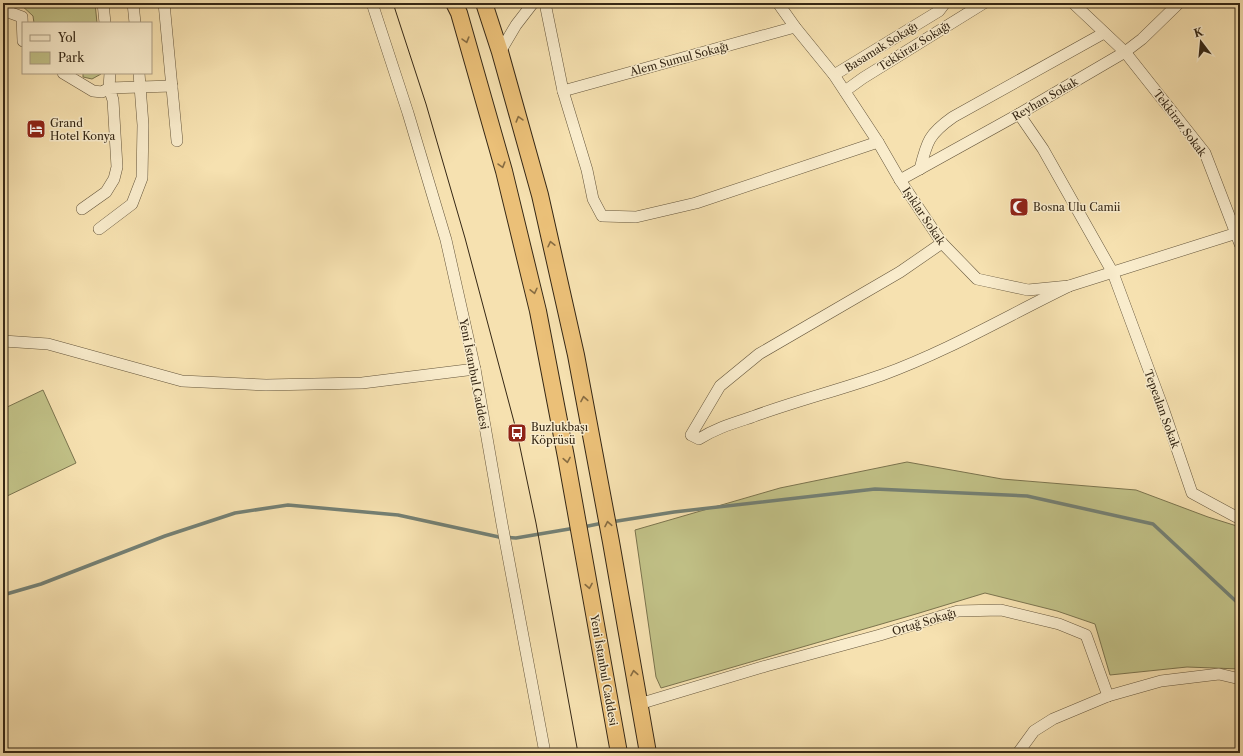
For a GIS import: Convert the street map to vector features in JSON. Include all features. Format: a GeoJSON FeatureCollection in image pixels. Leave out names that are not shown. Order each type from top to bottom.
{"type":"FeatureCollection","features":[{"type":"Feature","properties":{"kind":"highway","name":"Yeni İstanbul Caddesi"},"geometry":{"type":"LineString","coordinates":[[454,3],[459,13],[470,50],[517,219],[548,359],[619,753]]}},
{"type":"Feature","properties":{"kind":"highway"},"geometry":{"type":"LineString","coordinates":[[484,3],[500,52],[540,195],[576,355],[648,753]]}},
{"type":"Feature","properties":{"kind":"street"},"geometry":{"type":"LineString","coordinates":[[103,3],[105,22]]}},
{"type":"Feature","properties":{"kind":"street"},"geometry":{"type":"LineString","coordinates":[[133,3],[135,22]]}},
{"type":"Feature","properties":{"kind":"street"},"geometry":{"type":"LineString","coordinates":[[164,3],[177,141]]}},
{"type":"Feature","properties":{"kind":"street","name":"Yeni İstanbul Caddesi"},"geometry":{"type":"LineString","coordinates":[[372,3],[408,113],[446,240],[475,369],[505,545],[545,753]]}},
{"type":"Feature","properties":{"kind":"street"},"geometry":{"type":"LineString","coordinates":[[500,52],[516,25],[533,3]]}},
{"type":"Feature","properties":{"kind":"street"},"geometry":{"type":"LineString","coordinates":[[545,3],[563,91],[587,170],[593,200],[602,216],[636,217],[696,203],[878,142]]}},
{"type":"Feature","properties":{"kind":"street","name":"Işıklar Sokak"},"geometry":{"type":"LineString","coordinates":[[778,3],[845,91],[878,142],[900,180],[942,243],[976,279],[1028,290],[1069,286],[1239,237]]}},
{"type":"Feature","properties":{"kind":"street","name":"Basamak Sokağı"},"geometry":{"type":"LineString","coordinates":[[834,75],[939,11],[945,3]]}},
{"type":"Feature","properties":{"kind":"street","name":"Tekkiraz Sokağı"},"geometry":{"type":"LineString","coordinates":[[845,91],[863,78],[984,3]]}},
{"type":"Feature","properties":{"kind":"street"},"geometry":{"type":"LineString","coordinates":[[1073,3],[1125,52]]}},
{"type":"Feature","properties":{"kind":"street","name":"Reyhan Sokak"},"geometry":{"type":"LineString","coordinates":[[900,180],[1019,114],[1125,52],[1142,39],[1179,3]]}},
{"type":"Feature","properties":{"kind":"street"},"geometry":{"type":"LineString","coordinates":[[3,4],[11,13],[22,17],[22,22]]}},
{"type":"Feature","properties":{"kind":"street","name":"Alem Sumul Sokağı"},"geometry":{"type":"LineString","coordinates":[[563,91],[795,27]]}},
{"type":"Feature","properties":{"kind":"street"},"geometry":{"type":"LineString","coordinates":[[920,169],[926,145],[938,128],[953,118],[1104,33]]}},
{"type":"Feature","properties":{"kind":"street","name":"Tekkiraz Sokak"},"geometry":{"type":"LineString","coordinates":[[1125,52],[1205,153],[1239,237]]}},
{"type":"Feature","properties":{"kind":"street"},"geometry":{"type":"LineString","coordinates":[[65,74],[93,91],[102,92],[109,88],[172,86]]}},
{"type":"Feature","properties":{"kind":"street"},"geometry":{"type":"LineString","coordinates":[[82,209],[106,192],[114,179],[117,167],[113,100],[109,88],[110,74]]}},
{"type":"Feature","properties":{"kind":"street"},"geometry":{"type":"LineString","coordinates":[[98,229],[132,204],[142,178],[143,125],[139,74]]}},
{"type":"Feature","properties":{"kind":"street","name":"Tepealan Sokak"},"geometry":{"type":"LineString","coordinates":[[1019,114],[1043,149],[1113,273],[1163,408],[1192,493],[1240,519]]}},
{"type":"Feature","properties":{"kind":"street"},"geometry":{"type":"LineString","coordinates":[[942,243],[900,272],[759,354],[720,386],[691,435],[699,439],[711,432],[758,415],[908,365],[975,334],[1069,286]]}},
{"type":"Feature","properties":{"kind":"street"},"geometry":{"type":"LineString","coordinates":[[3,341],[48,344],[182,381],[266,386],[362,383],[475,369]]}},
{"type":"Feature","properties":{"kind":"street","name":"Ortağ Sokağı"},"geometry":{"type":"LineString","coordinates":[[639,704],[766,666],[880,635],[958,611],[994,610],[1001,610],[1059,624],[1086,635],[1108,696]]}},
{"type":"Feature","properties":{"kind":"street"},"geometry":{"type":"LineString","coordinates":[[1018,753],[1034,731],[1053,719],[1108,696],[1161,681],[1219,674],[1240,679]]}},
{"type":"Feature","properties":{"kind":"green space"},"geometry":{"type":"Polygon","coordinates":[[[19,3],[95,3],[97,22],[34,22],[33,16],[19,3]]]}},
{"type":"Feature","properties":{"kind":"green space"},"geometry":{"type":"Polygon","coordinates":[[[83,74],[101,74],[92,79],[83,77],[83,74]]]}},
{"type":"Feature","properties":{"kind":"green space"},"geometry":{"type":"Polygon","coordinates":[[[43,390],[76,463],[3,498],[3,409],[43,390]]]}},
{"type":"Feature","properties":{"kind":"green space"},"geometry":{"type":"Polygon","coordinates":[[[907,462],[1002,479],[1136,490],[1208,517],[1240,527],[1240,669],[1187,667],[1110,675],[1095,624],[1057,611],[985,593],[661,688],[656,677],[635,530],[780,488],[907,462]]]}},
{"type":"Feature","properties":{"kind":"waterway"},"geometry":{"type":"LineString","coordinates":[[611,522],[674,512],[875,489],[1027,496],[1153,524],[1240,605]]}},
{"type":"Feature","properties":{"kind":"waterway"},"geometry":{"type":"LineString","coordinates":[[3,595],[41,584],[165,536],[235,513],[288,505],[398,515],[499,537],[516,538],[575,528]]}},
{"type":"Feature","properties":{"kind":"waterway"},"geometry":{"type":"LineString","coordinates":[[583,527],[603,523]]}},
{"type":"Feature","properties":{"kind":"tram line"},"geometry":{"type":"LineString","coordinates":[[393,3],[426,104],[465,238],[517,433],[536,523],[578,753]]}},
{"type":"Feature","properties":{"kind":"place","name":"Grand Hotel Konya"},"geometry":{"type":"Point","coordinates":[36,129]}},
{"type":"Feature","properties":{"kind":"place","name":"Bosna Ulu Camii"},"geometry":{"type":"Point","coordinates":[1019,207]}},
{"type":"Feature","properties":{"kind":"place","name":"Buzlukbaşı Köprüsü"},"geometry":{"type":"Point","coordinates":[517,433]}}]}
